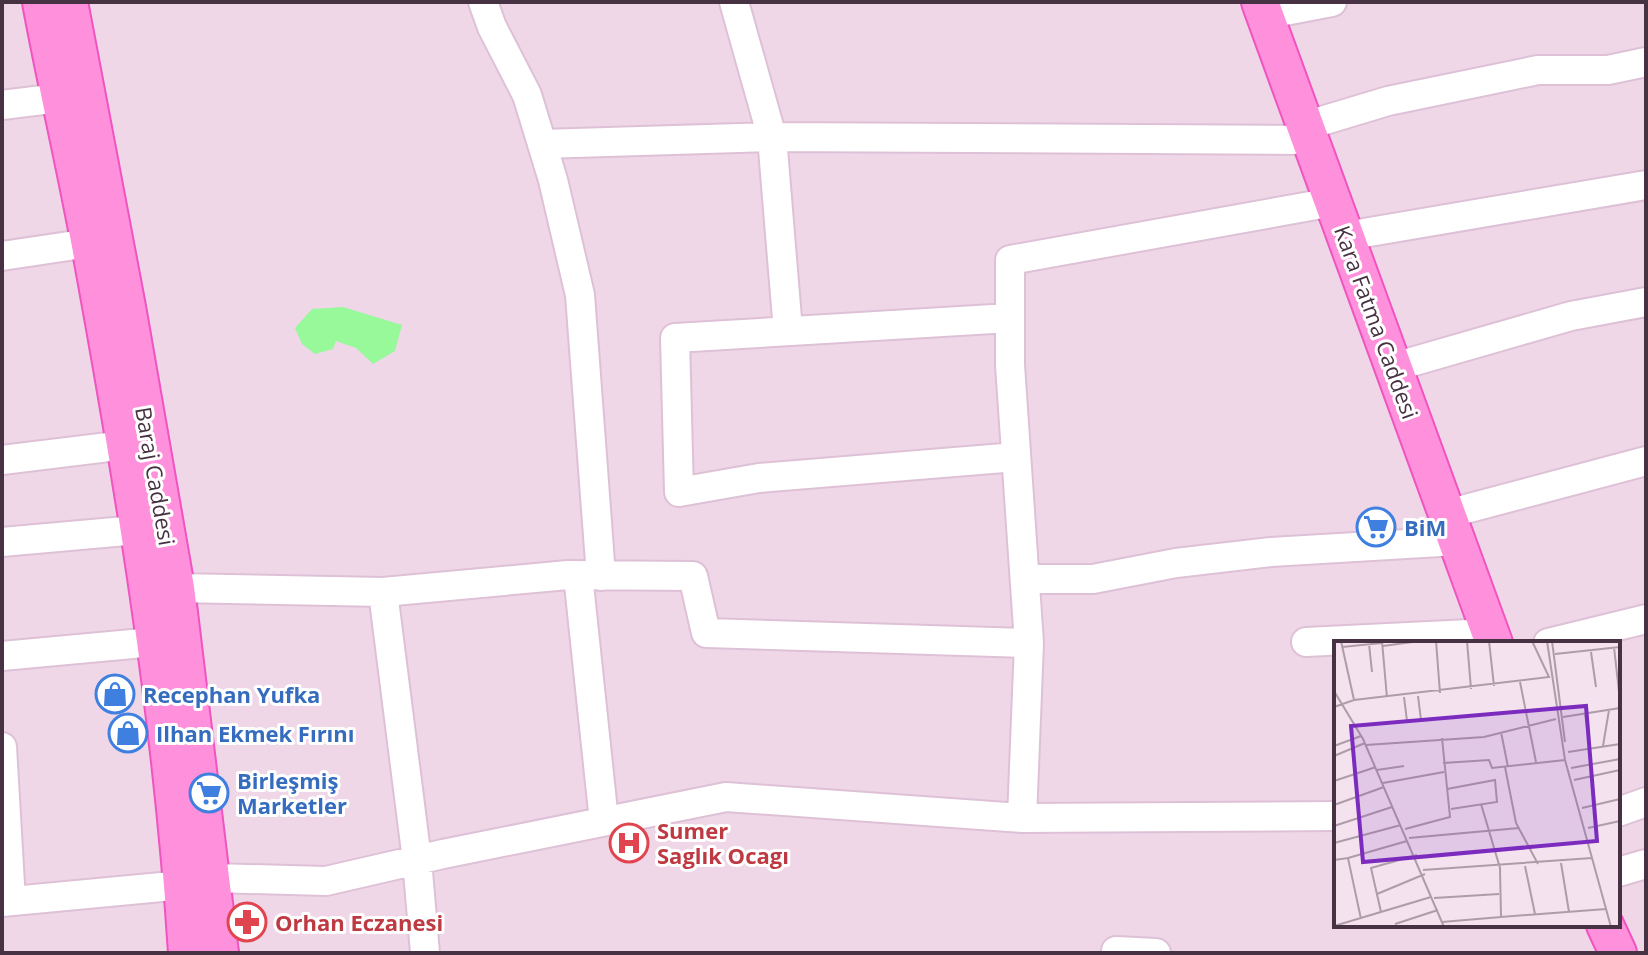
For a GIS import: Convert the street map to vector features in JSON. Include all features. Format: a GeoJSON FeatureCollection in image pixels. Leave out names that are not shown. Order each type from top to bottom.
{"type":"FeatureCollection","features":[{"type":"Feature","properties":{"kind":"main road","name":"Baraj Caddesi"},"geometry":{"type":"LineString","coordinates":[[41,2],[89,243],[125,445],[154,642],[198,882],[220,953]]}},
{"type":"Feature","properties":{"kind":"main road","name":"Baraj Caddesi"},"geometry":{"type":"LineString","coordinates":[[69,2],[176,588],[198,882],[187,953]]}},
{"type":"Feature","properties":{"kind":"main road","name":"Kara Fatma Caddesi"},"geometry":{"type":"LineString","coordinates":[[1262,8],[1492,638]]}},
{"type":"Feature","properties":{"kind":"main road"},"geometry":{"type":"LineString","coordinates":[[1606,927],[1618,953]]}},
{"type":"Feature","properties":{"kind":"street"},"geometry":{"type":"LineString","coordinates":[[483,2],[492,27],[527,95],[553,180],[580,295],[589,576],[604,821]]}},
{"type":"Feature","properties":{"kind":"street"},"geometry":{"type":"LineString","coordinates":[[734,2],[772,137],[788,331]]}},
{"type":"Feature","properties":{"kind":"street"},"geometry":{"type":"LineString","coordinates":[[1262,8],[1332,2]]}},
{"type":"Feature","properties":{"kind":"street"},"geometry":{"type":"LineString","coordinates":[[542,144],[772,137],[1308,133],[1388,101],[1538,70],[1608,70],[1646,62]]}},
{"type":"Feature","properties":{"kind":"street"},"geometry":{"type":"LineString","coordinates":[[2,105],[59,98]]}},
{"type":"Feature","properties":{"kind":"street"},"geometry":{"type":"LineString","coordinates":[[1346,236],[1646,185]]}},
{"type":"Feature","properties":{"kind":"street"},"geometry":{"type":"LineString","coordinates":[[1022,818],[1029,643],[1010,365],[1010,260],[1333,202]]}},
{"type":"Feature","properties":{"kind":"street"},"geometry":{"type":"LineString","coordinates":[[2,256],[89,243]]}},
{"type":"Feature","properties":{"kind":"street"},"geometry":{"type":"LineString","coordinates":[[1394,367],[1571,316],[1646,302]]}},
{"type":"Feature","properties":{"kind":"street"},"geometry":{"type":"LineString","coordinates":[[1010,318],[675,338],[679,492],[759,478],[1016,457]]}},
{"type":"Feature","properties":{"kind":"street"},"geometry":{"type":"LineString","coordinates":[[2,460],[125,445]]}},
{"type":"Feature","properties":{"kind":"street"},"geometry":{"type":"LineString","coordinates":[[1025,579],[1093,579],[1176,563],[1452,527],[1646,461]]}},
{"type":"Feature","properties":{"kind":"street"},"geometry":{"type":"LineString","coordinates":[[2,542],[137,530]]}},
{"type":"Feature","properties":{"kind":"street"},"geometry":{"type":"LineString","coordinates":[[176,588],[383,592],[589,576],[693,576],[706,633],[1029,643]]}},
{"type":"Feature","properties":{"kind":"street"},"geometry":{"type":"LineString","coordinates":[[383,592],[417,860],[425,953]]}},
{"type":"Feature","properties":{"kind":"street"},"geometry":{"type":"LineString","coordinates":[[1556,641],[1646,619]]}},
{"type":"Feature","properties":{"kind":"street"},"geometry":{"type":"LineString","coordinates":[[1352,641],[1492,638]]}},
{"type":"Feature","properties":{"kind":"street"},"geometry":{"type":"LineString","coordinates":[[1306,642],[1334,641]]}},
{"type":"Feature","properties":{"kind":"street"},"geometry":{"type":"LineString","coordinates":[[2,656],[154,642]]}},
{"type":"Feature","properties":{"kind":"street"},"geometry":{"type":"LineString","coordinates":[[2,747],[7,901],[198,882],[326,881],[726,797],[1022,818],[1334,816]]}},
{"type":"Feature","properties":{"kind":"street"},"geometry":{"type":"LineString","coordinates":[[1620,811],[1646,802]]}},
{"type":"Feature","properties":{"kind":"street"},"geometry":{"type":"LineString","coordinates":[[1620,871],[1646,864]]}},
{"type":"Feature","properties":{"kind":"street"},"geometry":{"type":"LineString","coordinates":[[1116,951],[1156,953]]}},
{"type":"Feature","properties":{"kind":"shaded area"},"geometry":{"type":"Polygon","coordinates":[[[2,2],[1646,2],[1646,953],[2,953],[2,2]]]}},
{"type":"Feature","properties":{"kind":"shaded area"},"geometry":{"type":"Polygon","coordinates":[[[343,307],[402,325],[395,351],[373,364],[356,348],[336,341],[333,349],[315,354],[302,344],[295,328],[312,309],[343,307]]]}},
{"type":"Feature","properties":{"kind":"place","name":"BiM"},"geometry":{"type":"Point","coordinates":[1376,527]}},
{"type":"Feature","properties":{"kind":"place","name":"Recephan Yufka"},"geometry":{"type":"Point","coordinates":[115,694]}},
{"type":"Feature","properties":{"kind":"place","name":"Ilhan Ekmek Fırını"},"geometry":{"type":"Point","coordinates":[128,733]}},
{"type":"Feature","properties":{"kind":"place","name":"Birleşmiş Marketler"},"geometry":{"type":"Point","coordinates":[209,793]}},
{"type":"Feature","properties":{"kind":"place","name":"Sumer Saglık Ocagı"},"geometry":{"type":"Point","coordinates":[629,843]}},
{"type":"Feature","properties":{"kind":"place","name":"Orhan Eczanesi"},"geometry":{"type":"Point","coordinates":[247,922]}}]}
